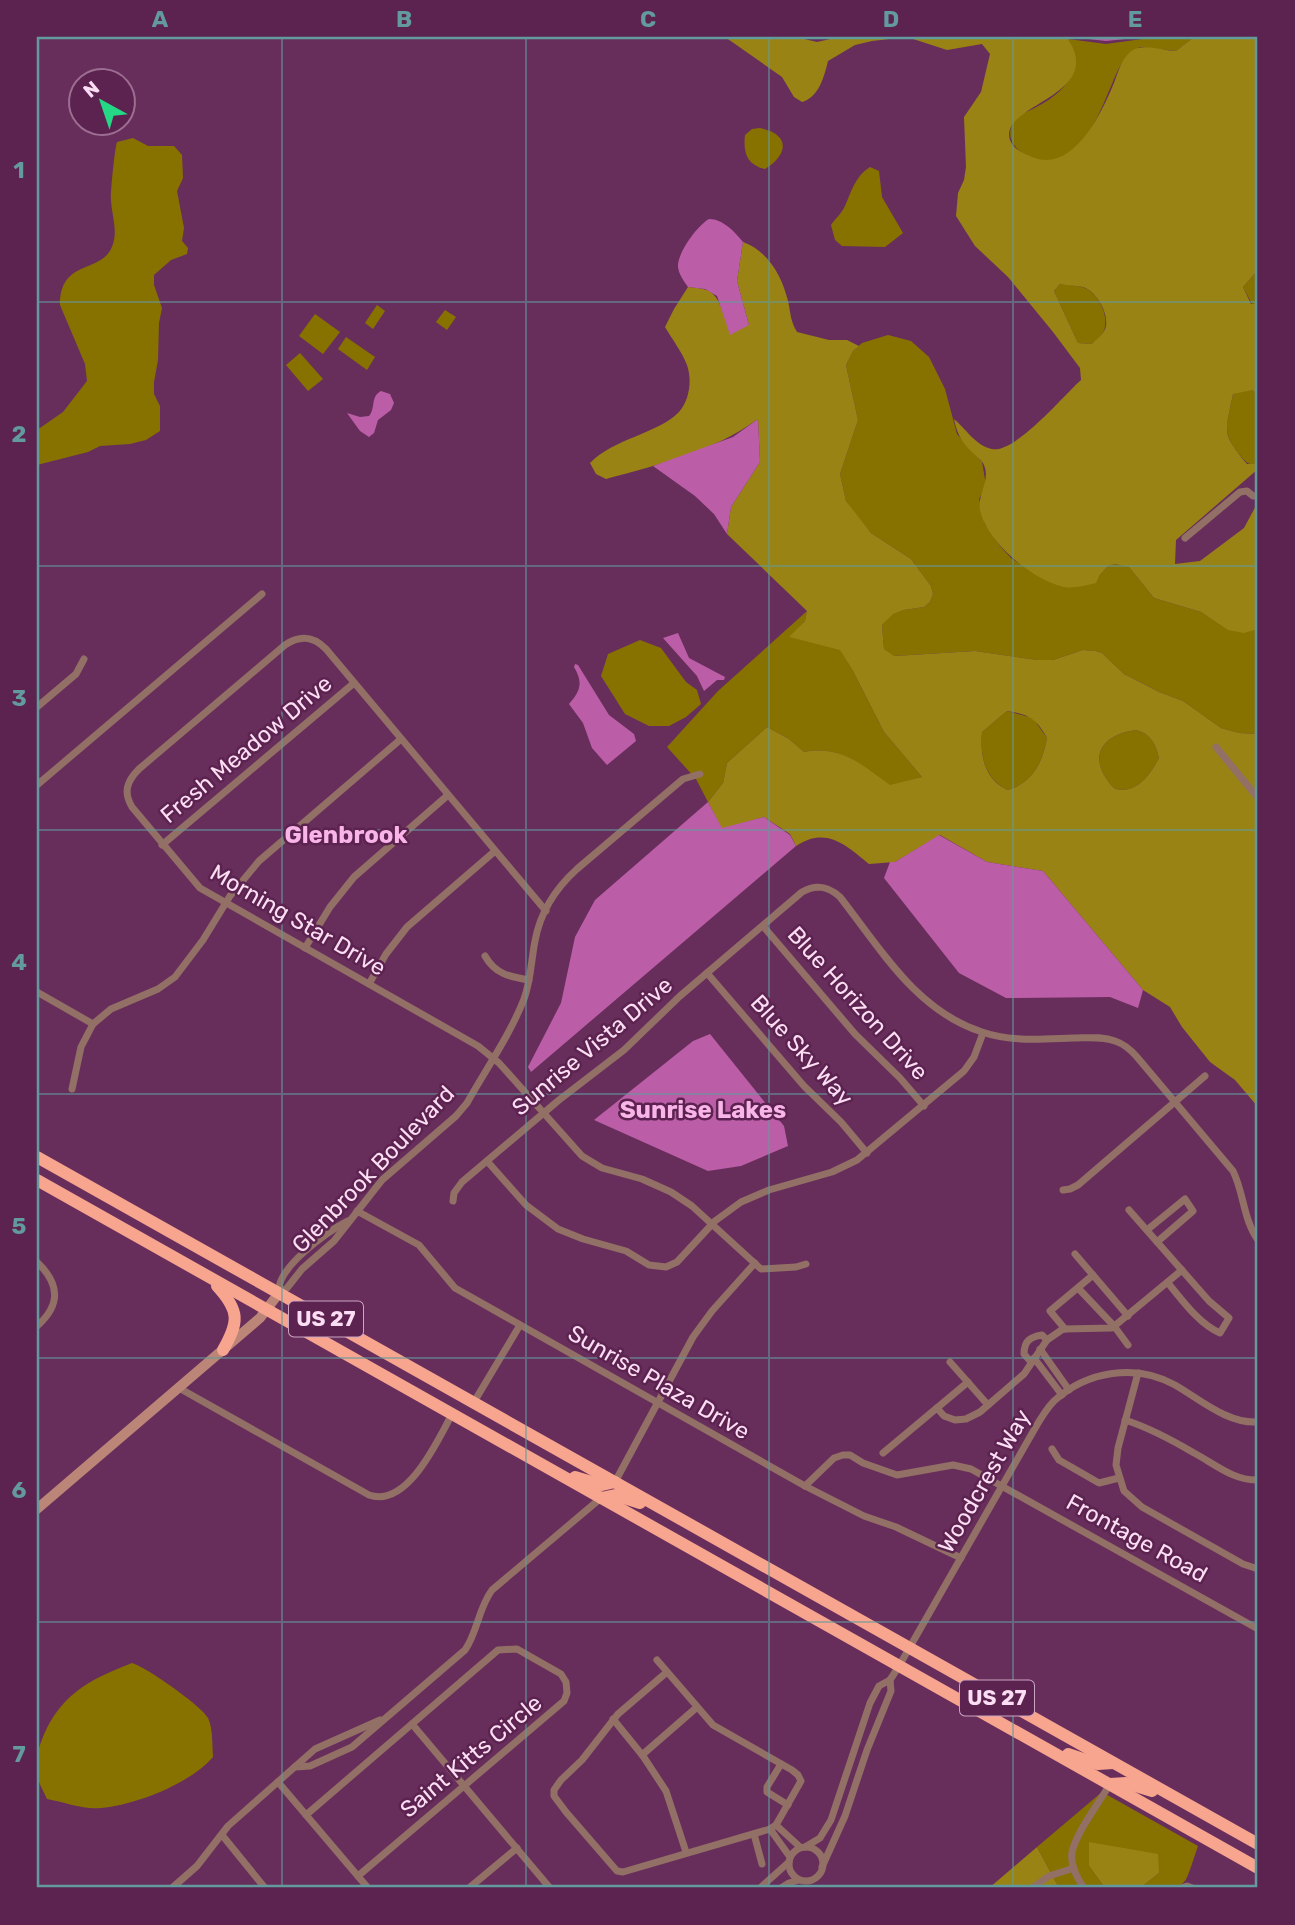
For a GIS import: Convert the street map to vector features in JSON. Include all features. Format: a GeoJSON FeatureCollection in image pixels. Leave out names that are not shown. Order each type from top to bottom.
{"type":"FeatureCollection","features":[{"type":"Feature","properties":{"kind":"highway","name":"US 27"},"geometry":{"type":"LineString","coordinates":[[37,1157],[1258,1844]]}},
{"type":"Feature","properties":{"kind":"highway"},"geometry":{"type":"LineString","coordinates":[[37,1163],[59,1170]]}},
{"type":"Feature","properties":{"kind":"highway","name":"US 27"},"geometry":{"type":"LineString","coordinates":[[37,1180],[1258,1868]]}},
{"type":"Feature","properties":{"kind":"highway"},"geometry":{"type":"LineString","coordinates":[[210,1278],[228,1298],[235,1316],[232,1334],[223,1350]]}},
{"type":"Feature","properties":{"kind":"highway"},"geometry":{"type":"LineString","coordinates":[[550,1469],[602,1485],[615,1482]]}},
{"type":"Feature","properties":{"kind":"highway"},"geometry":{"type":"LineString","coordinates":[[601,1498],[615,1495],[667,1512]]}},
{"type":"Feature","properties":{"kind":"highway"},"geometry":{"type":"LineString","coordinates":[[1041,1746],[1098,1764],[1113,1763]]}},
{"type":"Feature","properties":{"kind":"highway"},"geometry":{"type":"LineString","coordinates":[[1110,1784],[1126,1783],[1182,1802]]}},
{"type":"Feature","properties":{"kind":"main road"},"geometry":{"type":"LineString","coordinates":[[37,1509],[268,1310],[279,1293]]}},
{"type":"Feature","properties":{"kind":"street"},"geometry":{"type":"LineString","coordinates":[[1185,538],[1240,492],[1247,491],[1258,496]]}},
{"type":"Feature","properties":{"kind":"street"},"geometry":{"type":"LineString","coordinates":[[37,785],[262,594]]}},
{"type":"Feature","properties":{"kind":"street","name":"Morning Star Drive"},"geometry":{"type":"LineString","coordinates":[[545,911],[323,645],[305,634],[285,645],[139,769],[122,792],[162,845],[200,888],[466,1038],[493,1057],[571,1146],[588,1161],[609,1171],[642,1179],[664,1188],[685,1201],[755,1264]]}},
{"type":"Feature","properties":{"kind":"street"},"geometry":{"type":"LineString","coordinates":[[38,705],[76,674],[84,659]]}},
{"type":"Feature","properties":{"kind":"street","name":"Fresh Meadow Drive"},"geometry":{"type":"LineString","coordinates":[[162,845],[354,683]]}},
{"type":"Feature","properties":{"kind":"street"},"geometry":{"type":"LineString","coordinates":[[72,1089],[81,1047],[93,1024],[116,1007],[162,987],[181,971],[247,875],[273,848],[401,739]]}},
{"type":"Feature","properties":{"kind":"street"},"geometry":{"type":"LineString","coordinates":[[1216,747],[1258,797]]}},
{"type":"Feature","properties":{"kind":"street","name":"Glenbrook Boulevard"},"geometry":{"type":"LineString","coordinates":[[279,1293],[334,1241],[382,1180],[460,1112],[520,1008],[529,980],[536,937],[545,911],[559,889],[577,869],[683,779],[701,774]]}},
{"type":"Feature","properties":{"kind":"street"},"geometry":{"type":"LineString","coordinates":[[305,947],[330,907],[360,870],[448,795]]}},
{"type":"Feature","properties":{"kind":"street"},"geometry":{"type":"LineString","coordinates":[[369,984],[391,947],[413,921],[495,851]]}},
{"type":"Feature","properties":{"kind":"street","name":"Sunrise Vista Drive"},"geometry":{"type":"LineString","coordinates":[[453,1201],[459,1185],[543,1113],[624,1050],[707,973],[806,890],[818,887],[830,889],[840,897],[921,997],[947,1017],[983,1033]]}},
{"type":"Feature","properties":{"kind":"street","name":"Blue Horizon Drive"},"geometry":{"type":"LineString","coordinates":[[763,926],[855,1034],[924,1106]]}},
{"type":"Feature","properties":{"kind":"street"},"geometry":{"type":"LineString","coordinates":[[485,956],[500,973],[529,980]]}},
{"type":"Feature","properties":{"kind":"street","name":"Blue Sky Way"},"geometry":{"type":"LineString","coordinates":[[707,973],[804,1086],[845,1126],[867,1153]]}},
{"type":"Feature","properties":{"kind":"street"},"geometry":{"type":"LineString","coordinates":[[37,992],[93,1024]]}},
{"type":"Feature","properties":{"kind":"street"},"geometry":{"type":"LineString","coordinates":[[487,1161],[520,1200],[551,1224],[583,1239],[626,1251],[654,1267],[666,1267],[677,1262],[730,1209],[754,1195],[832,1172],[867,1153],[968,1066],[983,1033],[1022,1040],[1096,1038],[1115,1041],[1137,1057],[1233,1171],[1245,1214],[1258,1240]]}},
{"type":"Feature","properties":{"kind":"street"},"geometry":{"type":"LineString","coordinates":[[1063,1190],[1078,1185],[1205,1076]]}},
{"type":"Feature","properties":{"kind":"street"},"geometry":{"type":"LineString","coordinates":[[1147,1230],[1185,1199],[1193,1211],[1157,1242]]}},
{"type":"Feature","properties":{"kind":"street"},"geometry":{"type":"LineString","coordinates":[[1129,1210],[1209,1301],[1229,1318],[1220,1333],[1193,1312],[1168,1283]]}},
{"type":"Feature","properties":{"kind":"street","name":"Sunrise Plaza Drive"},"geometry":{"type":"LineString","coordinates":[[357,1211],[419,1245],[450,1284],[520,1325],[805,1486],[864,1516],[896,1527],[961,1558]]}},
{"type":"Feature","properties":{"kind":"street"},"geometry":{"type":"LineString","coordinates":[[1075,1254],[1128,1316]]}},
{"type":"Feature","properties":{"kind":"street"},"geometry":{"type":"LineString","coordinates":[[37,1262],[50,1278],[55,1296],[50,1313],[37,1326]]}},
{"type":"Feature","properties":{"kind":"street"},"geometry":{"type":"LineString","coordinates":[[615,1482],[702,1324],[755,1264],[761,1269],[806,1264]]}},
{"type":"Feature","properties":{"kind":"street"},"geometry":{"type":"LineString","coordinates":[[937,1408],[944,1416],[955,1420],[966,1419],[988,1405],[1024,1374],[1046,1340],[1065,1329],[1114,1326],[1182,1270]]}},
{"type":"Feature","properties":{"kind":"street"},"geometry":{"type":"LineString","coordinates":[[1065,1329],[1050,1311],[1093,1275]]}},
{"type":"Feature","properties":{"kind":"street"},"geometry":{"type":"LineString","coordinates":[[1078,1288],[1128,1345]]}},
{"type":"Feature","properties":{"kind":"street"},"geometry":{"type":"LineString","coordinates":[[474,1402],[520,1325]]}},
{"type":"Feature","properties":{"kind":"street"},"geometry":{"type":"LineString","coordinates":[[1046,1340],[1042,1335],[1029,1338],[1025,1343],[1024,1354],[1062,1395]]}},
{"type":"Feature","properties":{"kind":"street"},"geometry":{"type":"LineString","coordinates":[[1040,1349],[1069,1390]]}},
{"type":"Feature","properties":{"kind":"street"},"geometry":{"type":"LineString","coordinates":[[950,1362],[988,1405]]}},
{"type":"Feature","properties":{"kind":"street"},"geometry":{"type":"LineString","coordinates":[[1138,1373],[1116,1465],[1125,1491],[1142,1507],[1243,1564],[1258,1569]]}},
{"type":"Feature","properties":{"kind":"street","name":"Woodcrest Way"},"geometry":{"type":"LineString","coordinates":[[890,1680],[1038,1424],[1054,1402],[1069,1390],[1100,1375],[1138,1373],[1171,1383],[1232,1418],[1258,1422]]}},
{"type":"Feature","properties":{"kind":"street"},"geometry":{"type":"LineString","coordinates":[[883,1453],[968,1382]]}},
{"type":"Feature","properties":{"kind":"street"},"geometry":{"type":"LineString","coordinates":[[179,1388],[369,1495],[382,1498],[398,1491],[418,1471],[452,1414]]}},
{"type":"Feature","properties":{"kind":"street"},"geometry":{"type":"LineString","coordinates":[[1125,1420],[1155,1432],[1226,1472],[1248,1480],[1258,1480]]}},
{"type":"Feature","properties":{"kind":"street"},"geometry":{"type":"LineString","coordinates":[[1052,1449],[1059,1460],[1099,1483],[1119,1478]]}},
{"type":"Feature","properties":{"kind":"street","name":"Frontage Road"},"geometry":{"type":"LineString","coordinates":[[805,1486],[834,1458],[850,1455],[863,1463],[897,1475],[953,1465],[971,1469],[1255,1627]]}},
{"type":"Feature","properties":{"kind":"street"},"geometry":{"type":"LineString","coordinates":[[295,1767],[310,1766],[352,1747],[465,1650],[472,1638],[480,1608],[492,1590],[601,1498]]}},
{"type":"Feature","properties":{"kind":"street","name":"Saint Kitts Circle"},"geometry":{"type":"LineString","coordinates":[[306,1815],[498,1650],[517,1649],[561,1674],[566,1682],[567,1693],[564,1701],[358,1876]]}},
{"type":"Feature","properties":{"kind":"street"},"geometry":{"type":"LineString","coordinates":[[657,1660],[713,1725],[798,1775],[801,1782],[773,1827],[623,1872],[617,1871],[554,1796],[556,1786],[582,1760],[613,1719],[667,1672]]}},
{"type":"Feature","properties":{"kind":"street"},"geometry":{"type":"LineString","coordinates":[[760,1888],[802,1847],[820,1838],[826,1830],[870,1703],[879,1686],[890,1680],[891,1691],[822,1867],[811,1880],[789,1882],[781,1888]]}},
{"type":"Feature","properties":{"kind":"street"},"geometry":{"type":"LineString","coordinates":[[642,1755],[696,1708]]}},
{"type":"Feature","properties":{"kind":"street"},"geometry":{"type":"LineString","coordinates":[[172,1888],[197,1866],[228,1826],[316,1749],[384,1718]]}},
{"type":"Feature","properties":{"kind":"street"},"geometry":{"type":"LineString","coordinates":[[613,1719],[666,1791],[686,1852]]}},
{"type":"Feature","properties":{"kind":"street"},"geometry":{"type":"LineString","coordinates":[[412,1724],[550,1888]]}},
{"type":"Feature","properties":{"kind":"street"},"geometry":{"type":"LineString","coordinates":[[333,1739],[339,1754]]}},
{"type":"Feature","properties":{"kind":"street"},"geometry":{"type":"LineString","coordinates":[[781,1764],[767,1787],[767,1792],[788,1805]]}},
{"type":"Feature","properties":{"kind":"street"},"geometry":{"type":"LineString","coordinates":[[848,1771],[859,1775]]}},
{"type":"Feature","properties":{"kind":"street"},"geometry":{"type":"LineString","coordinates":[[278,1782],[368,1888]]}},
{"type":"Feature","properties":{"kind":"street"},"geometry":{"type":"LineString","coordinates":[[1084,1888],[1074,1868],[1072,1853],[1110,1784]]}},
{"type":"Feature","properties":{"kind":"street"},"geometry":{"type":"LineString","coordinates":[[773,1827],[802,1847],[818,1853],[822,1867]]}},
{"type":"Feature","properties":{"kind":"street"},"geometry":{"type":"LineString","coordinates":[[773,1827],[789,1860],[791,1873],[800,1880]]}},
{"type":"Feature","properties":{"kind":"street"},"geometry":{"type":"LineString","coordinates":[[754,1834],[762,1864]]}},
{"type":"Feature","properties":{"kind":"street"},"geometry":{"type":"LineString","coordinates":[[222,1835],[265,1888]]}},
{"type":"Feature","properties":{"kind":"street"},"geometry":{"type":"LineString","coordinates":[[469,1888],[517,1848]]}},
{"type":"Feature","properties":{"kind":"street"},"geometry":{"type":"LineString","coordinates":[[1032,1888],[1045,1878],[1074,1868]]}},
{"type":"Feature","properties":{"kind":"shaded area"},"geometry":{"type":"Polygon","coordinates":[[[725,37],[796,37],[817,42],[839,37],[907,37],[855,45],[828,61],[817,91],[802,102],[794,97],[782,77],[725,37]]]}},
{"type":"Feature","properties":{"kind":"shaded area"},"geometry":{"type":"Polygon","coordinates":[[[907,37],[1068,39],[1076,59],[1073,74],[1063,87],[1019,117],[1011,128],[1010,140],[1016,148],[1027,155],[1044,160],[1058,158],[1081,141],[1098,116],[1123,60],[1135,49],[1146,47],[1176,51],[1194,37],[1258,37],[1258,270],[1243,287],[1251,304],[1258,304],[1258,394],[1252,390],[1233,394],[1227,432],[1247,464],[1258,464],[1258,469],[1176,540],[1175,564],[1200,561],[1244,528],[1258,502],[1258,629],[1244,633],[1228,630],[1201,612],[1154,598],[1129,567],[1115,564],[1108,566],[1096,583],[1072,588],[1051,583],[1038,577],[1013,558],[1001,547],[984,522],[980,498],[985,469],[961,439],[954,419],[981,444],[992,449],[1002,448],[1039,422],[1081,380],[1080,368],[1053,332],[1008,277],[975,246],[956,216],[958,193],[966,167],[964,117],[981,92],[990,54],[982,44],[947,50],[907,37]],[[1060,284],[1054,291],[1078,343],[1092,344],[1106,326],[1100,303],[1093,293],[1083,287],[1060,284]]]}},
{"type":"Feature","properties":{"kind":"shaded area"},"geometry":{"type":"Polygon","coordinates":[[[1070,37],[1145,37],[1106,41],[1070,37]]]}},
{"type":"Feature","properties":{"kind":"shaded area"},"geometry":{"type":"Polygon","coordinates":[[[1157,37],[1194,37],[1176,51],[1140,47],[1128,57],[1118,70],[1091,129],[1075,148],[1055,160],[1042,161],[1025,155],[1013,144],[1010,136],[1015,120],[1047,101],[1064,87],[1070,78],[1075,60],[1068,39],[1106,44],[1157,37]]]}},
{"type":"Feature","properties":{"kind":"shaded area"},"geometry":{"type":"Polygon","coordinates":[[[760,128],[777,135],[783,145],[779,157],[765,169],[750,161],[745,147],[745,135],[752,129],[760,128]]]}},
{"type":"Feature","properties":{"kind":"shaded area"},"geometry":{"type":"Polygon","coordinates":[[[133,138],[148,146],[174,146],[182,155],[183,178],[177,191],[184,228],[182,241],[188,248],[187,254],[171,260],[154,275],[154,285],[162,308],[154,382],[154,394],[160,406],[160,431],[146,440],[100,446],[88,452],[37,465],[37,430],[63,412],[87,381],[85,364],[60,305],[62,291],[73,274],[98,262],[111,249],[115,237],[111,197],[116,146],[117,142],[133,138]]]}},
{"type":"Feature","properties":{"kind":"shaded area"},"geometry":{"type":"Polygon","coordinates":[[[870,167],[879,171],[882,197],[903,233],[885,247],[842,246],[835,240],[831,225],[844,209],[858,179],[870,167]]]}},
{"type":"Feature","properties":{"kind":"shaded area"},"geometry":{"type":"Polygon","coordinates":[[[709,219],[724,224],[743,242],[737,281],[749,325],[730,335],[717,296],[705,289],[688,287],[678,267],[681,254],[689,240],[709,219]]]}},
{"type":"Feature","properties":{"kind":"shaded area"},"geometry":{"type":"Polygon","coordinates":[[[743,242],[760,252],[773,265],[785,292],[797,332],[829,340],[847,340],[859,346],[853,351],[846,365],[858,420],[840,474],[846,501],[871,533],[911,559],[931,586],[933,594],[924,607],[893,614],[882,625],[884,649],[894,656],[975,651],[1037,660],[1053,660],[1083,650],[1095,651],[1102,653],[1124,674],[1183,701],[1221,728],[1258,734],[1258,1107],[1235,1080],[1210,1062],[1170,1007],[1143,990],[1043,871],[987,862],[940,835],[895,862],[869,864],[835,840],[817,838],[796,846],[790,834],[764,817],[722,829],[708,802],[723,783],[727,763],[767,727],[789,739],[804,752],[829,751],[850,758],[890,785],[922,777],[884,732],[840,650],[789,637],[805,621],[807,611],[727,534],[731,507],[760,462],[758,419],[704,448],[606,479],[596,474],[590,463],[611,448],[660,425],[679,412],[688,396],[689,371],[665,327],[688,287],[711,292],[723,312],[749,325],[737,281],[743,242]],[[1007,711],[982,732],[982,741],[983,758],[988,773],[1007,790],[1023,783],[1035,771],[1047,738],[1031,718],[1007,711]],[[1136,730],[1113,737],[1105,743],[1101,751],[1101,769],[1115,789],[1130,789],[1142,782],[1159,758],[1152,740],[1136,730]]]}},
{"type":"Feature","properties":{"kind":"shaded area"},"geometry":{"type":"Polygon","coordinates":[[[1258,270],[1258,304],[1252,304],[1243,287],[1258,270]]]}},
{"type":"Feature","properties":{"kind":"shaded area"},"geometry":{"type":"Polygon","coordinates":[[[1060,284],[1087,289],[1100,303],[1105,315],[1105,327],[1092,344],[1078,343],[1054,291],[1060,284]]]}},
{"type":"Feature","properties":{"kind":"shaded area"},"geometry":{"type":"Polygon","coordinates":[[[377,305],[385,311],[373,329],[365,323],[377,305]]]}},
{"type":"Feature","properties":{"kind":"shaded area"},"geometry":{"type":"Polygon","coordinates":[[[445,310],[456,317],[447,330],[436,322],[445,310]]]}},
{"type":"Feature","properties":{"kind":"shaded area"},"geometry":{"type":"Polygon","coordinates":[[[315,314],[340,332],[323,354],[299,336],[315,314]]]}},
{"type":"Feature","properties":{"kind":"shaded area"},"geometry":{"type":"Polygon","coordinates":[[[888,335],[911,341],[929,357],[945,389],[957,434],[982,462],[986,485],[979,499],[985,524],[1012,559],[1061,586],[1099,576],[1108,566],[1115,564],[1129,567],[1154,598],[1201,612],[1229,630],[1258,629],[1258,734],[1221,728],[1183,701],[1124,674],[1102,653],[1095,651],[1083,650],[1053,660],[1037,660],[975,651],[893,656],[884,649],[882,625],[892,614],[924,607],[933,594],[931,586],[911,559],[871,533],[852,510],[846,501],[840,474],[858,420],[846,365],[853,351],[862,343],[888,335]]]}},
{"type":"Feature","properties":{"kind":"shaded area"},"geometry":{"type":"Polygon","coordinates":[[[346,337],[375,357],[367,370],[338,349],[346,337]]]}},
{"type":"Feature","properties":{"kind":"shaded area"},"geometry":{"type":"Polygon","coordinates":[[[300,353],[323,379],[308,391],[286,365],[300,353]]]}},
{"type":"Feature","properties":{"kind":"shaded area"},"geometry":{"type":"Polygon","coordinates":[[[1252,390],[1258,394],[1258,464],[1249,464],[1244,459],[1233,446],[1227,432],[1233,394],[1252,390]]]}},
{"type":"Feature","properties":{"kind":"shaded area"},"geometry":{"type":"Polygon","coordinates":[[[381,391],[390,394],[394,403],[391,410],[378,420],[374,433],[369,437],[360,431],[347,413],[360,417],[369,416],[375,396],[381,391]]]}},
{"type":"Feature","properties":{"kind":"shaded area"},"geometry":{"type":"Polygon","coordinates":[[[758,419],[760,462],[731,507],[727,534],[714,514],[695,496],[653,466],[733,437],[758,419]]]}},
{"type":"Feature","properties":{"kind":"shaded area"},"geometry":{"type":"Polygon","coordinates":[[[807,611],[805,621],[790,637],[840,649],[884,732],[922,777],[890,786],[850,758],[829,751],[804,752],[789,739],[767,727],[727,763],[723,783],[708,802],[696,779],[667,747],[718,691],[807,611]]]}},
{"type":"Feature","properties":{"kind":"shaded area"},"geometry":{"type":"Polygon","coordinates":[[[678,633],[689,658],[725,677],[724,680],[717,680],[704,691],[697,676],[663,638],[678,633]]]}},
{"type":"Feature","properties":{"kind":"shaded area"},"geometry":{"type":"Polygon","coordinates":[[[640,640],[661,648],[686,682],[697,690],[701,704],[686,717],[669,726],[649,726],[625,714],[601,676],[608,654],[640,640]]]}},
{"type":"Feature","properties":{"kind":"shaded area"},"geometry":{"type":"Polygon","coordinates":[[[575,664],[609,715],[634,734],[636,741],[607,765],[592,748],[583,723],[569,704],[579,686],[575,664]]]}},
{"type":"Feature","properties":{"kind":"shaded area"},"geometry":{"type":"Polygon","coordinates":[[[1007,711],[1033,718],[1047,738],[1035,771],[1023,783],[1007,790],[988,772],[983,757],[982,732],[1007,711]]]}},
{"type":"Feature","properties":{"kind":"shaded area"},"geometry":{"type":"Polygon","coordinates":[[[1136,730],[1152,740],[1159,758],[1142,782],[1130,789],[1115,789],[1101,769],[1101,751],[1105,743],[1113,737],[1136,730]]]}},
{"type":"Feature","properties":{"kind":"shaded area"},"geometry":{"type":"Polygon","coordinates":[[[708,802],[722,828],[764,817],[790,835],[796,846],[531,1072],[528,1067],[561,1003],[575,937],[595,900],[708,802]]]}},
{"type":"Feature","properties":{"kind":"shaded area"},"geometry":{"type":"Polygon","coordinates":[[[939,835],[987,862],[1043,871],[1143,990],[1138,1008],[1110,997],[1006,998],[959,973],[884,878],[890,862],[895,862],[939,835]]]}},
{"type":"Feature","properties":{"kind":"shaded area"},"geometry":{"type":"Polygon","coordinates":[[[710,1034],[784,1126],[788,1146],[741,1166],[708,1171],[594,1120],[693,1041],[710,1034]]]}},
{"type":"Feature","properties":{"kind":"shaded area"},"geometry":{"type":"Polygon","coordinates":[[[132,1663],[173,1688],[204,1712],[211,1727],[213,1757],[177,1784],[115,1806],[81,1807],[47,1799],[37,1775],[36,1760],[41,1742],[56,1713],[88,1683],[132,1663]]]}},
{"type":"Feature","properties":{"kind":"shaded area"},"geometry":{"type":"Polygon","coordinates":[[[1102,1792],[1198,1846],[1186,1880],[1182,1884],[1168,1888],[1140,1888],[1159,1873],[1089,1866],[1105,1888],[1059,1888],[1037,1847],[1102,1792]]]}},
{"type":"Feature","properties":{"kind":"shaded area"},"geometry":{"type":"Polygon","coordinates":[[[1089,1842],[1158,1854],[1159,1873],[1140,1888],[1105,1888],[1089,1866],[1089,1842]]]}},
{"type":"Feature","properties":{"kind":"shaded area"},"geometry":{"type":"Polygon","coordinates":[[[1037,1847],[1059,1888],[989,1888],[1037,1847]]]}},
{"type":"Feature","properties":{"kind":"district","name":"Glenbrook"},"geometry":{"type":"Point","coordinates":[346,835]}},
{"type":"Feature","properties":{"kind":"district","name":"Sunrise Lakes"},"geometry":{"type":"Point","coordinates":[703,1110]}}]}
